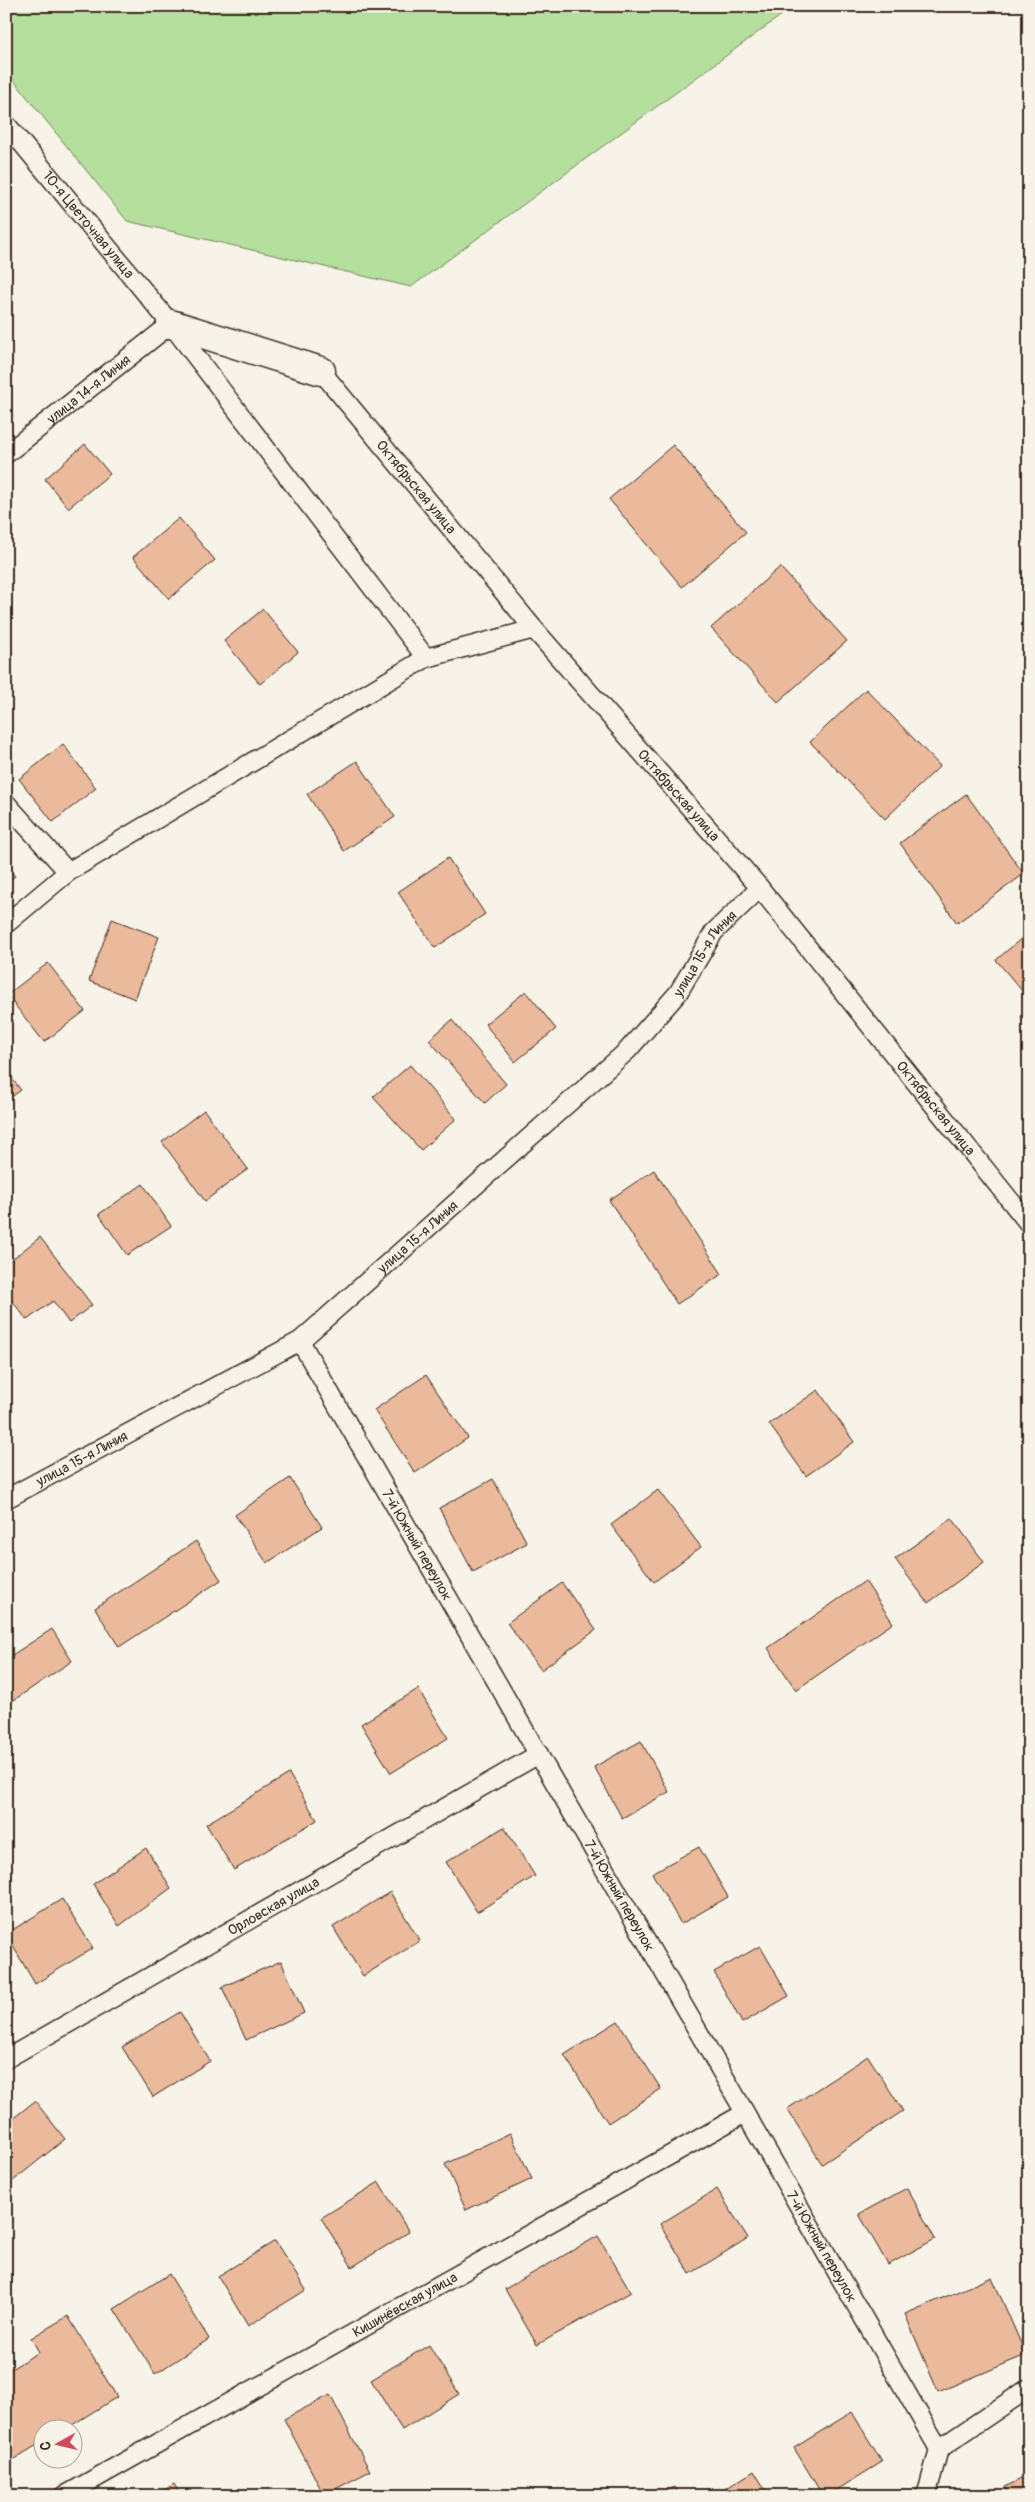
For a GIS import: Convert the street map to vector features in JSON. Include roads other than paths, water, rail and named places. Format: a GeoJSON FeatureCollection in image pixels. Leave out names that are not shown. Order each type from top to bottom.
{"type":"FeatureCollection","features":[{"type":"Feature","properties":{"kind":"street"},"geometry":{"type":"LineString","coordinates":[[171,324],[321,371]]}},
{"type":"Feature","properties":{"kind":"lane","name":"10-я Цветочная улица"},"geometry":{"type":"LineString","coordinates":[[6,124],[171,324],[426,658]]}},
{"type":"Feature","properties":{"kind":"lane","name":"улица 14-я Линия"},"geometry":{"type":"LineString","coordinates":[[6,454],[171,324]]}},
{"type":"Feature","properties":{"kind":"lane","name":"Октябрьская улица"},"geometry":{"type":"LineString","coordinates":[[321,371],[534,628],[760,888],[1029,1224]]}},
{"type":"Feature","properties":{"kind":"lane"},"geometry":{"type":"LineString","coordinates":[[6,924],[68,872],[426,658],[534,628]]}},
{"type":"Feature","properties":{"kind":"lane"},"geometry":{"type":"LineString","coordinates":[[6,803],[68,872]]}},
{"type":"Feature","properties":{"kind":"lane","name":"улица 15-я Линия"},"geometry":{"type":"LineString","coordinates":[[6,1499],[300,1341],[627,1051],[678,993],[714,932],[760,888]]}},
{"type":"Feature","properties":{"kind":"lane","name":"7-й Южный переулок"},"geometry":{"type":"LineString","coordinates":[[300,1341],[939,2449]]}},
{"type":"Feature","properties":{"kind":"lane","name":"Орловская улица"},"geometry":{"type":"LineString","coordinates":[[6,2059],[539,1754]]}},
{"type":"Feature","properties":{"kind":"lane","name":"Кишинёвская улица"},"geometry":{"type":"LineString","coordinates":[[64,2496],[745,2113]]}},
{"type":"Feature","properties":{"kind":"lane"},"geometry":{"type":"LineString","coordinates":[[924,2496],[927,2493],[939,2449],[1029,2388]]}}]}
